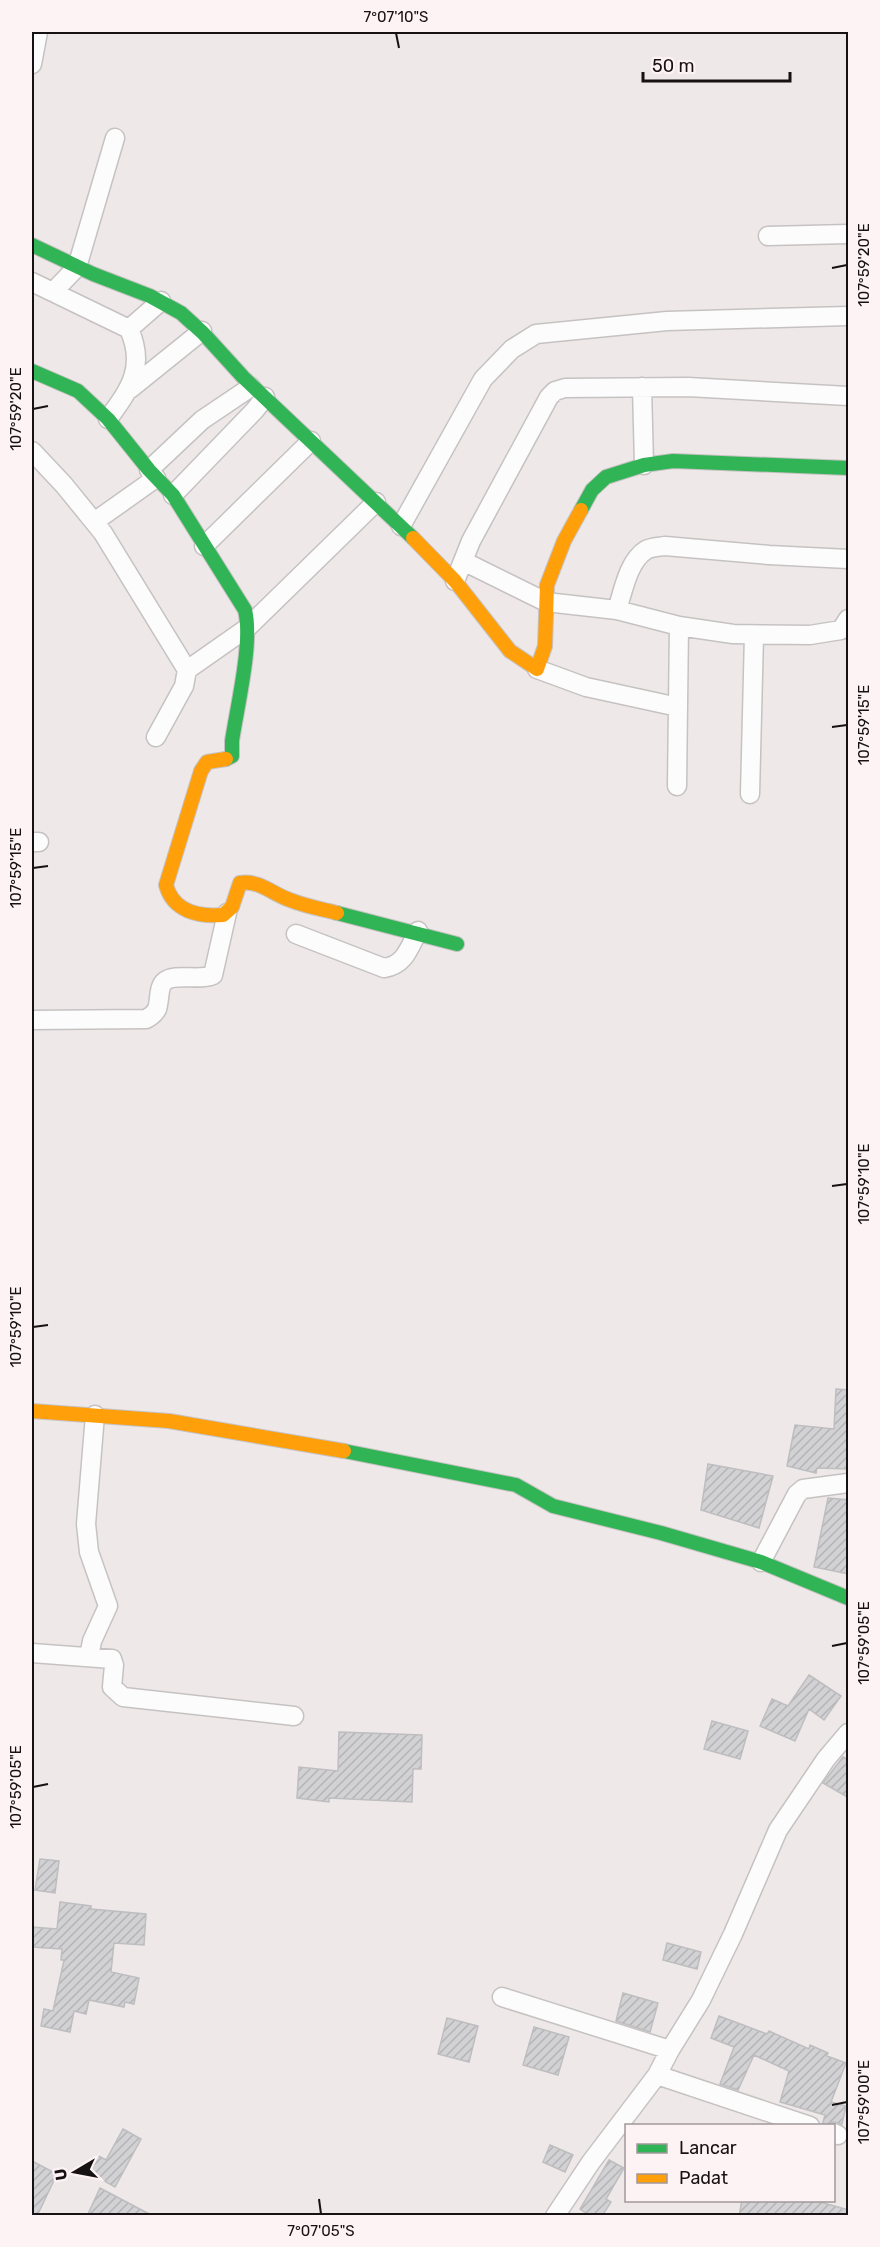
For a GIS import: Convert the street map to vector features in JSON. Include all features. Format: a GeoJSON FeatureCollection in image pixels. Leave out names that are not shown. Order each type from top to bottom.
{"type":"FeatureCollection","features":[{"type":"Feature","properties":{"kind":"street"},"geometry":{"type":"LineString","coordinates":[[32,64],[38,32]]}},
{"type":"Feature","properties":{"kind":"street"},"geometry":{"type":"LineString","coordinates":[[53,292],[77,267],[115,138]]}},
{"type":"Feature","properties":{"kind":"street"},"geometry":{"type":"LineString","coordinates":[[768,236],[849,234]]}},
{"type":"Feature","properties":{"kind":"street"},"geometry":{"type":"LineString","coordinates":[[32,245],[180,312],[202,331],[258,392],[376,502],[455,580],[510,651],[537,669],[586,687],[678,707]]}},
{"type":"Feature","properties":{"kind":"street"},"geometry":{"type":"LineString","coordinates":[[32,282],[129,328],[137,356],[130,389]]}},
{"type":"Feature","properties":{"kind":"street"},"geometry":{"type":"LineString","coordinates":[[129,328],[161,302]]}},
{"type":"Feature","properties":{"kind":"street"},"geometry":{"type":"LineString","coordinates":[[401,526],[483,379],[512,349],[536,334],[667,321],[849,316]]}},
{"type":"Feature","properties":{"kind":"street"},"geometry":{"type":"LineString","coordinates":[[108,419],[130,389],[202,331]]}},
{"type":"Feature","properties":{"kind":"street"},"geometry":{"type":"LineString","coordinates":[[32,371],[78,391],[108,419],[173,495],[245,610],[247,628],[232,756],[228,759],[207,762],[201,771],[166,885],[170,898],[178,906],[211,916],[227,913]]}},
{"type":"Feature","properties":{"kind":"street"},"geometry":{"type":"LineString","coordinates":[[642,387],[644,465]]}},
{"type":"Feature","properties":{"kind":"street"},"geometry":{"type":"LineString","coordinates":[[455,580],[494,500],[549,397],[555,391],[565,388],[688,387],[849,396]]}},
{"type":"Feature","properties":{"kind":"street"},"geometry":{"type":"LineString","coordinates":[[94,522],[153,474],[202,420],[258,392]]}},
{"type":"Feature","properties":{"kind":"street"},"geometry":{"type":"LineString","coordinates":[[173,495],[255,410],[258,392]]}},
{"type":"Feature","properties":{"kind":"street"},"geometry":{"type":"LineString","coordinates":[[204,546],[311,441]]}},
{"type":"Feature","properties":{"kind":"street"},"geometry":{"type":"LineString","coordinates":[[32,451],[64,485],[103,533],[187,670]]}},
{"type":"Feature","properties":{"kind":"street"},"geometry":{"type":"LineString","coordinates":[[537,669],[545,646],[547,585],[551,571],[564,541],[592,490],[606,477],[644,465],[674,461],[849,468]]}},
{"type":"Feature","properties":{"kind":"street"},"geometry":{"type":"LineString","coordinates":[[156,737],[183,686],[187,670],[247,628],[376,502]]}},
{"type":"Feature","properties":{"kind":"street"},"geometry":{"type":"LineString","coordinates":[[617,610],[638,556],[648,549],[665,546],[849,559]]}},
{"type":"Feature","properties":{"kind":"street"},"geometry":{"type":"LineString","coordinates":[[463,561],[546,602],[617,610],[679,626],[733,634],[810,635],[841,630],[849,620]]}},
{"type":"Feature","properties":{"kind":"street"},"geometry":{"type":"LineString","coordinates":[[677,786],[679,626]]}},
{"type":"Feature","properties":{"kind":"street"},"geometry":{"type":"LineString","coordinates":[[750,794],[754,635]]}},
{"type":"Feature","properties":{"kind":"street"},"geometry":{"type":"LineString","coordinates":[[32,1020],[146,1019],[157,1009],[165,980],[206,978],[213,975],[227,913],[231,909],[240,883],[245,882],[261,885],[288,901],[418,931],[458,944]]}},
{"type":"Feature","properties":{"kind":"street"},"geometry":{"type":"LineString","coordinates":[[296,934],[384,968],[395,966],[402,960],[418,931]]}},
{"type":"Feature","properties":{"kind":"street"},"geometry":{"type":"LineString","coordinates":[[32,1411],[170,1421],[516,1485],[552,1506],[761,1562],[849,1598]]}},
{"type":"Feature","properties":{"kind":"street"},"geometry":{"type":"LineString","coordinates":[[89,1657],[92,1641],[108,1606],[92,1563],[87,1539],[86,1524],[95,1415]]}},
{"type":"Feature","properties":{"kind":"street"},"geometry":{"type":"LineString","coordinates":[[761,1562],[797,1494],[802,1489],[849,1483]]}},
{"type":"Feature","properties":{"kind":"street"},"geometry":{"type":"LineString","coordinates":[[32,1653],[114,1661],[112,1687],[123,1697],[294,1716]]}},
{"type":"Feature","properties":{"kind":"street"},"geometry":{"type":"LineString","coordinates":[[555,2216],[591,2162],[657,2075],[700,2000],[733,1934],[777,1830],[826,1760],[849,1732]]}},
{"type":"Feature","properties":{"kind":"street"},"geometry":{"type":"LineString","coordinates":[[502,1997],[670,2050]]}},
{"type":"Feature","properties":{"kind":"street"},"geometry":{"type":"LineString","coordinates":[[657,2075],[804,2124]]}},
{"type":"Feature","properties":{"kind":"building"},"geometry":{"type":"Polygon","coordinates":[[[836,1389],[849,1390],[849,1469],[817,1468],[816,1473],[787,1466],[795,1425],[834,1429],[836,1389]]]}},
{"type":"Feature","properties":{"kind":"building"},"geometry":{"type":"Polygon","coordinates":[[[708,1464],[773,1476],[759,1528],[701,1510],[708,1464]]]}},
{"type":"Feature","properties":{"kind":"building"},"geometry":{"type":"Polygon","coordinates":[[[828,1498],[849,1500],[849,1574],[814,1567],[828,1498]]]}},
{"type":"Feature","properties":{"kind":"building"},"geometry":{"type":"Polygon","coordinates":[[[809,1675],[841,1696],[824,1720],[809,1709],[795,1741],[760,1726],[772,1699],[788,1706],[809,1675]]]}},
{"type":"Feature","properties":{"kind":"building"},"geometry":{"type":"Polygon","coordinates":[[[712,1721],[748,1731],[740,1759],[704,1749],[712,1721]]]}},
{"type":"Feature","properties":{"kind":"building"},"geometry":{"type":"Polygon","coordinates":[[[339,1732],[422,1735],[421,1769],[413,1769],[412,1802],[329,1798],[329,1802],[297,1798],[299,1767],[338,1771],[339,1732]]]}},
{"type":"Feature","properties":{"kind":"building"},"geometry":{"type":"Polygon","coordinates":[[[843,1757],[849,1760],[849,1798],[823,1783],[843,1757]]]}},
{"type":"Feature","properties":{"kind":"building"},"geometry":{"type":"Polygon","coordinates":[[[40,1859],[59,1861],[55,1893],[35,1890],[40,1859]]]}},
{"type":"Feature","properties":{"kind":"building"},"geometry":{"type":"Polygon","coordinates":[[[60,1902],[91,1906],[91,1909],[146,1914],[144,1945],[114,1943],[111,1972],[139,1978],[134,2004],[125,2002],[124,2007],[89,2000],[86,2014],[74,2011],[70,2032],[41,2026],[44,2009],[53,2011],[64,1960],[61,1960],[62,1949],[32,1947],[32,1927],[57,1929],[60,1902]]]}},
{"type":"Feature","properties":{"kind":"building"},"geometry":{"type":"Polygon","coordinates":[[[667,1943],[701,1952],[697,1969],[663,1960],[667,1943]]]}},
{"type":"Feature","properties":{"kind":"building"},"geometry":{"type":"Polygon","coordinates":[[[623,1993],[658,2003],[650,2032],[616,2021],[623,1993]]]}},
{"type":"Feature","properties":{"kind":"building"},"geometry":{"type":"Polygon","coordinates":[[[719,2016],[767,2034],[769,2031],[809,2049],[810,2045],[828,2053],[827,2056],[846,2063],[831,2102],[846,2106],[842,2124],[834,2122],[823,2124],[825,2115],[780,2102],[789,2071],[754,2055],[738,2090],[720,2084],[734,2047],[711,2038],[719,2016]]]}},
{"type":"Feature","properties":{"kind":"building"},"geometry":{"type":"Polygon","coordinates":[[[447,2018],[478,2026],[469,2062],[438,2054],[447,2018]]]}},
{"type":"Feature","properties":{"kind":"building"},"geometry":{"type":"Polygon","coordinates":[[[534,2027],[569,2037],[558,2075],[523,2065],[534,2027]]]}},
{"type":"Feature","properties":{"kind":"building"},"geometry":{"type":"Polygon","coordinates":[[[123,2129],[141,2139],[115,2187],[88,2172],[97,2155],[106,2160],[123,2129]]]}},
{"type":"Feature","properties":{"kind":"building"},"geometry":{"type":"Polygon","coordinates":[[[550,2145],[573,2155],[565,2172],[543,2162],[550,2145]]]}},
{"type":"Feature","properties":{"kind":"building"},"geometry":{"type":"Polygon","coordinates":[[[609,2160],[624,2168],[606,2199],[611,2202],[602,2216],[590,2216],[580,2209],[609,2160]]]}},
{"type":"Feature","properties":{"kind":"building"},"geometry":{"type":"Polygon","coordinates":[[[32,2161],[57,2174],[37,2216],[32,2216],[32,2161]]]}},
{"type":"Feature","properties":{"kind":"building"},"geometry":{"type":"Polygon","coordinates":[[[100,2188],[153,2216],[87,2216],[100,2188]]]}},
{"type":"Feature","properties":{"kind":"building"},"geometry":{"type":"Polygon","coordinates":[[[742,2202],[820,2202],[849,2210],[849,2216],[739,2216],[742,2202]]]}},
{"type":"Feature","properties":{"kind":"traffic: fast"},"geometry":{"type":"LineString","coordinates":[[32,245],[93,274],[150,296],[181,313],[203,333],[243,377],[413,538]]}},
{"type":"Feature","properties":{"kind":"traffic: fast"},"geometry":{"type":"LineString","coordinates":[[32,371],[78,391],[108,419],[149,470],[173,495],[245,610],[246,657],[232,741],[232,756],[226,759]]}},
{"type":"Feature","properties":{"kind":"traffic: fast"},"geometry":{"type":"LineString","coordinates":[[581,510],[592,490],[606,477],[644,465],[673,461],[848,468]]}},
{"type":"Feature","properties":{"kind":"traffic: fast"},"geometry":{"type":"LineString","coordinates":[[337,913],[457,944]]}},
{"type":"Feature","properties":{"kind":"traffic: fast"},"geometry":{"type":"LineString","coordinates":[[344,1451],[516,1485],[553,1506],[661,1533],[761,1562],[848,1598]]}},
{"type":"Feature","properties":{"kind":"traffic: slow"},"geometry":{"type":"LineString","coordinates":[[413,538],[455,581],[510,651],[537,669],[545,646],[547,585],[564,541],[581,510]]}},
{"type":"Feature","properties":{"kind":"traffic: slow"},"geometry":{"type":"LineString","coordinates":[[226,759],[207,762],[201,771],[166,885],[174,901],[196,913],[223,915],[232,907],[240,883],[247,883],[260,885],[296,902],[337,913]]}},
{"type":"Feature","properties":{"kind":"traffic: slow"},"geometry":{"type":"LineString","coordinates":[[32,1411],[169,1421],[344,1451]]}}]}
